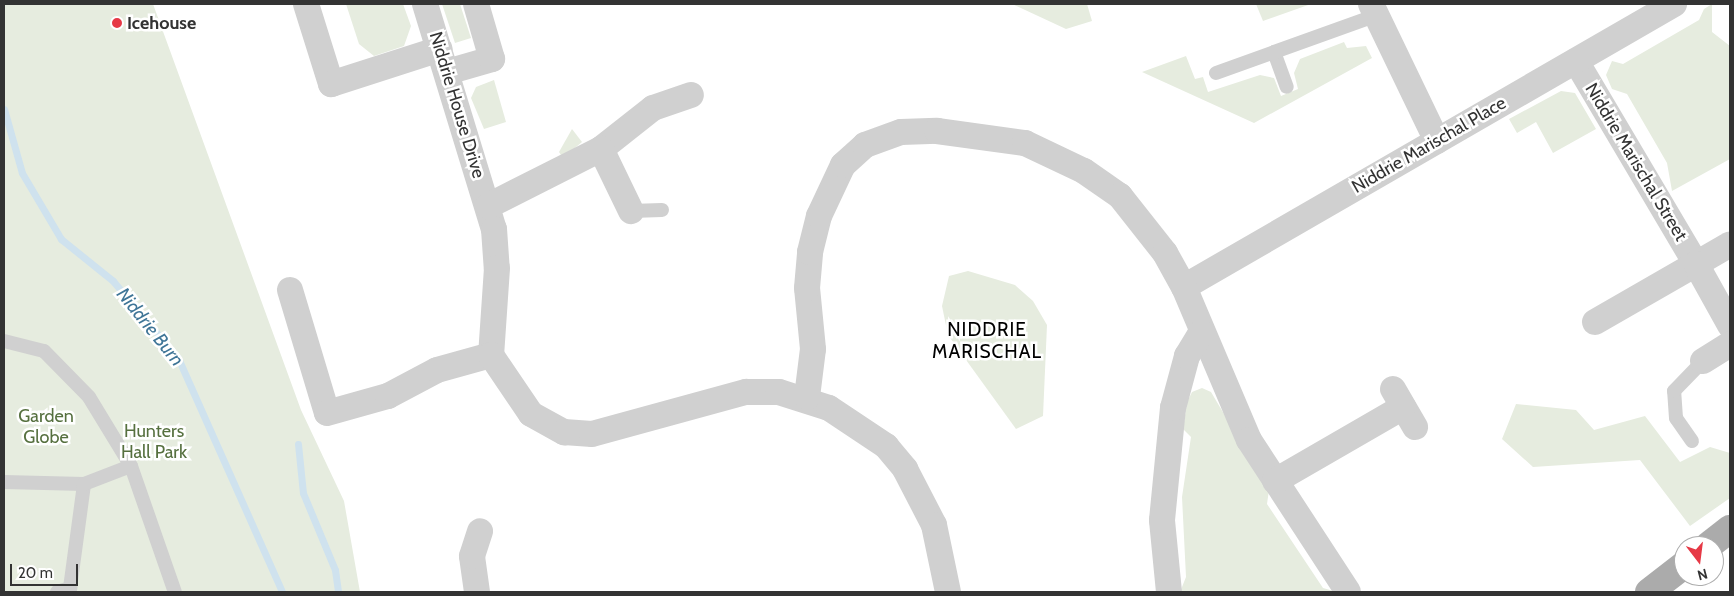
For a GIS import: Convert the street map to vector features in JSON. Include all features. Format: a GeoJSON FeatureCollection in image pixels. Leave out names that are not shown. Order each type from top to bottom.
{"type":"FeatureCollection","features":[{"type":"Feature","properties":{"kind":"main road"},"geometry":{"type":"LineString","coordinates":[[1649,592],[1674,573]]}},
{"type":"Feature","properties":{"kind":"street"},"geometry":{"type":"LineString","coordinates":[[306,4],[330,84],[443,61],[492,59],[476,4]]}},
{"type":"Feature","properties":{"kind":"street","name":"Niddrie House Drive"},"geometry":{"type":"LineString","coordinates":[[425,4],[488,206],[497,268],[491,356]]}},
{"type":"Feature","properties":{"kind":"street","name":"Niddrie Marischal Place"},"geometry":{"type":"LineString","coordinates":[[1184,287],[1674,4]]}},
{"type":"Feature","properties":{"kind":"street"},"geometry":{"type":"LineString","coordinates":[[1374,9],[1437,141]]}},
{"type":"Feature","properties":{"kind":"street","name":"Niddrie Marischal Street"},"geometry":{"type":"LineString","coordinates":[[1576,61],[1730,325]]}},
{"type":"Feature","properties":{"kind":"street"},"geometry":{"type":"LineString","coordinates":[[488,206],[601,149],[653,108],[691,95]]}},
{"type":"Feature","properties":{"kind":"street"},"geometry":{"type":"LineString","coordinates":[[806,397],[813,349],[807,288],[819,216],[843,165],[878,138],[938,131],[1025,143],[1052,154],[1120,196],[1165,253],[1184,287],[1201,333],[1234,410],[1275,480],[1348,592]]}},
{"type":"Feature","properties":{"kind":"street"},"geometry":{"type":"LineString","coordinates":[[601,149],[631,211]]}},
{"type":"Feature","properties":{"kind":"street"},"geometry":{"type":"LineString","coordinates":[[1595,322],[1730,244]]}},
{"type":"Feature","properties":{"kind":"street"},"geometry":{"type":"LineString","coordinates":[[290,290],[328,413],[388,396],[437,370],[491,356],[531,414],[564,432],[592,434],[746,392],[806,397],[857,425],[886,446],[905,469],[934,525],[948,592]]}},
{"type":"Feature","properties":{"kind":"street"},"geometry":{"type":"LineString","coordinates":[[1169,592],[1162,520],[1173,408],[1187,356],[1201,333]]}},
{"type":"Feature","properties":{"kind":"street"},"geometry":{"type":"LineString","coordinates":[[1703,361],[1730,344]]}},
{"type":"Feature","properties":{"kind":"street"},"geometry":{"type":"LineString","coordinates":[[1275,480],[1404,408]]}},
{"type":"Feature","properties":{"kind":"street"},"geometry":{"type":"LineString","coordinates":[[477,592],[472,556],[480,531]]}},
{"type":"Feature","properties":{"kind":"lane"},"geometry":{"type":"LineString","coordinates":[[1216,73],[1274,52],[1374,9]]}},
{"type":"Feature","properties":{"kind":"lane"},"geometry":{"type":"LineString","coordinates":[[1274,52],[1287,87]]}},
{"type":"Feature","properties":{"kind":"lane"},"geometry":{"type":"LineString","coordinates":[[631,211],[662,210]]}},
{"type":"Feature","properties":{"kind":"lane"},"geometry":{"type":"LineString","coordinates":[[4,341],[44,351],[61,365],[88,397],[131,466],[175,592]]}},
{"type":"Feature","properties":{"kind":"lane"},"geometry":{"type":"LineString","coordinates":[[1692,441],[1676,418],[1674,391],[1703,361]]}},
{"type":"Feature","properties":{"kind":"lane"},"geometry":{"type":"LineString","coordinates":[[4,482],[84,484],[131,466]]}},
{"type":"Feature","properties":{"kind":"lane"},"geometry":{"type":"LineString","coordinates":[[57,592],[70,588],[84,484]]}},
{"type":"Feature","properties":{"kind":"green space","name":"Hunters Hall Park"},"geometry":{"type":"Polygon","coordinates":[[[4,4],[153,4],[301,410],[344,501],[360,592],[4,592],[4,4]]]}},
{"type":"Feature","properties":{"kind":"green space"},"geometry":{"type":"Polygon","coordinates":[[[346,4],[403,4],[411,26],[404,46],[374,56],[359,44],[346,4]]]}},
{"type":"Feature","properties":{"kind":"green space"},"geometry":{"type":"Polygon","coordinates":[[[442,4],[460,4],[471,38],[455,43],[442,4]]]}},
{"type":"Feature","properties":{"kind":"green space"},"geometry":{"type":"Polygon","coordinates":[[[1012,4],[1087,4],[1092,21],[1066,29],[1012,4]]]}},
{"type":"Feature","properties":{"kind":"green space"},"geometry":{"type":"Polygon","coordinates":[[[1256,4],[1311,4],[1263,21],[1256,4]]]}},
{"type":"Feature","properties":{"kind":"green space"},"geometry":{"type":"Polygon","coordinates":[[[1712,4],[1712,32],[1730,46],[1730,159],[1672,191],[1667,163],[1627,94],[1612,89],[1606,75],[1612,61],[1623,64],[1699,20],[1704,9],[1712,4]]]}},
{"type":"Feature","properties":{"kind":"green space"},"geometry":{"type":"Polygon","coordinates":[[[1344,42],[1347,48],[1366,46],[1372,58],[1254,123],[1142,72],[1186,56],[1195,79],[1203,77],[1208,92],[1260,75],[1274,78],[1281,96],[1298,89],[1294,73],[1300,59],[1344,42]]]}},
{"type":"Feature","properties":{"kind":"green space"},"geometry":{"type":"Polygon","coordinates":[[[494,80],[506,122],[484,129],[471,98],[476,87],[494,80]]]}},
{"type":"Feature","properties":{"kind":"green space"},"geometry":{"type":"Polygon","coordinates":[[[1561,91],[1575,93],[1596,129],[1553,153],[1536,122],[1517,133],[1509,119],[1561,91]]]}},
{"type":"Feature","properties":{"kind":"green space"},"geometry":{"type":"Polygon","coordinates":[[[572,129],[582,142],[563,158],[559,152],[572,129]]]}},
{"type":"Feature","properties":{"kind":"green space"},"geometry":{"type":"Polygon","coordinates":[[[968,271],[1015,285],[1033,301],[1047,325],[1043,416],[1016,429],[948,335],[942,306],[949,276],[968,271]]]}},
{"type":"Feature","properties":{"kind":"green space"},"geometry":{"type":"Polygon","coordinates":[[[1202,388],[1211,392],[1269,490],[1267,504],[1323,588],[1337,592],[1180,592],[1186,577],[1182,497],[1191,437],[1183,429],[1187,402],[1192,392],[1202,388]]]}},
{"type":"Feature","properties":{"kind":"green space"},"geometry":{"type":"Polygon","coordinates":[[[1516,404],[1576,410],[1594,430],[1645,416],[1680,462],[1710,447],[1730,453],[1730,498],[1690,526],[1640,460],[1533,467],[1502,439],[1516,404]]]}},
{"type":"Feature","properties":{"kind":"waterway","name":"Niddrie Burn"},"geometry":{"type":"LineString","coordinates":[[4,109],[22,173],[61,239],[113,281],[178,358],[282,592]]}},
{"type":"Feature","properties":{"kind":"waterway","name":"Niddrie Burn"},"geometry":{"type":"LineString","coordinates":[[298,444],[303,493],[335,570],[338,592]]}},
{"type":"Feature","properties":{"kind":"place","name":"Icehouse"},"geometry":{"type":"Point","coordinates":[117,23]}},
{"type":"Feature","properties":{"kind":"district","name":"NIDDRIE MARISCHAL"},"geometry":{"type":"Point","coordinates":[987,341]}},
{"type":"Feature","properties":{"kind":"park label","name":"Garden Globe"},"geometry":{"type":"Point","coordinates":[46,427]}}]}
